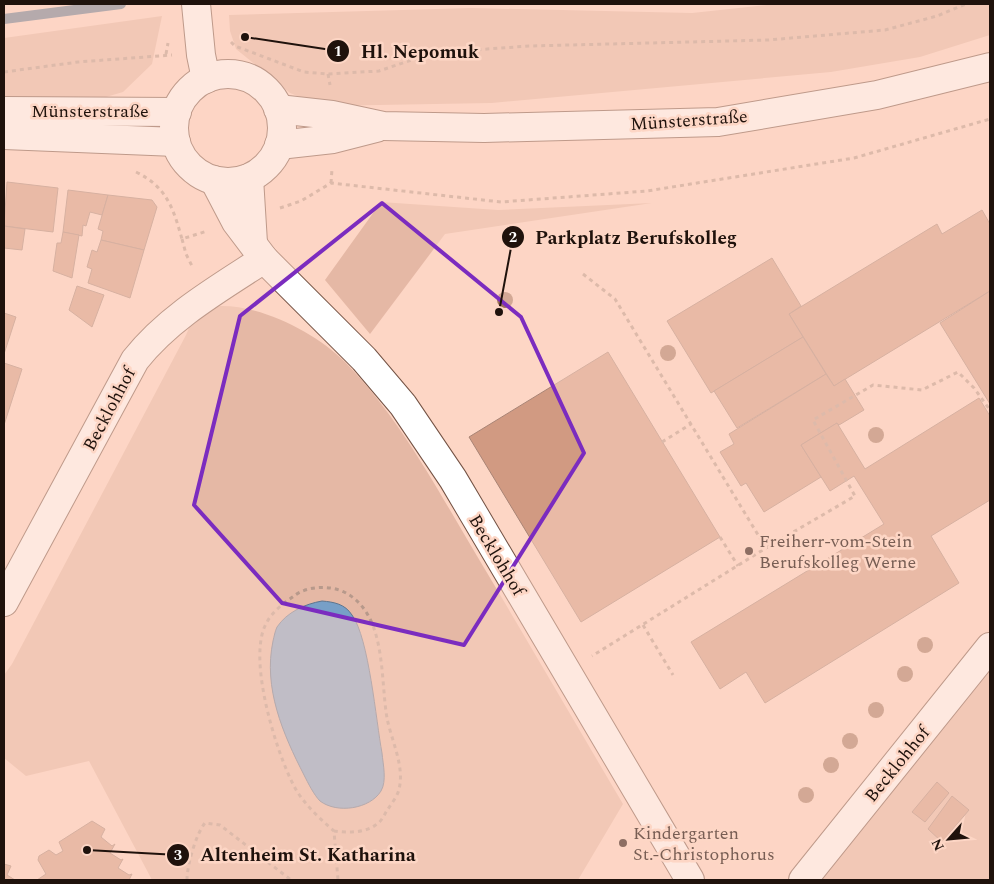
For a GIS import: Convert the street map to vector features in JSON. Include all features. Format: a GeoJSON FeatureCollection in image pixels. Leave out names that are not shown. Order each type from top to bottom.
{"type":"FeatureCollection","features":[{"type":"Feature","properties":{"kind":"street"},"geometry":{"type":"LineString","coordinates":[[196,10],[206,79]]}},
{"type":"Feature","properties":{"kind":"street","name":"Münsterstraße"},"geometry":{"type":"LineString","coordinates":[[278,109],[332,115],[383,126],[484,128],[718,122],[877,95],[990,67]]}},
{"type":"Feature","properties":{"kind":"street","name":"Münsterstraße"},"geometry":{"type":"LineString","coordinates":[[249,178],[234,182],[214,180],[192,168],[182,156],[176,142],[174,127],[177,112],[183,98],[193,86],[206,79],[229,75],[251,80],[264,88],[278,109],[282,130],[279,145],[333,139],[383,126]]}},
{"type":"Feature","properties":{"kind":"street","name":"Münsterstraße"},"geometry":{"type":"LineString","coordinates":[[4,110],[177,112]]}},
{"type":"Feature","properties":{"kind":"street","name":"Münsterstraße"},"geometry":{"type":"LineString","coordinates":[[4,135],[176,142]]}},
{"type":"Feature","properties":{"kind":"street"},"geometry":{"type":"LineString","coordinates":[[251,235],[249,178],[267,164],[279,145]]}},
{"type":"Feature","properties":{"kind":"street","name":"Becklohhof"},"geometry":{"type":"LineString","coordinates":[[214,180],[251,235],[364,359],[403,405],[453,480],[690,880]]}},
{"type":"Feature","properties":{"kind":"street","name":"Becklohhof"},"geometry":{"type":"LineString","coordinates":[[4,602],[135,360],[153,337],[177,317],[251,235]]}},
{"type":"Feature","properties":{"kind":"street","name":"Becklohhof"},"geometry":{"type":"LineString","coordinates":[[803,880],[990,647]]}},
{"type":"Feature","properties":{"kind":"path"},"geometry":{"type":"LineString","coordinates":[[228,39],[235,46],[304,72],[378,71],[432,53],[530,46],[768,40],[885,30],[937,16],[966,4]]}},
{"type":"Feature","properties":{"kind":"path"},"geometry":{"type":"LineString","coordinates":[[4,72],[78,62],[175,55]]}},
{"type":"Feature","properties":{"kind":"path"},"geometry":{"type":"LineString","coordinates":[[135,171],[149,178],[161,189],[173,208],[182,239],[251,235],[331,182],[500,202],[647,190],[854,158],[990,118]]}},
{"type":"Feature","properties":{"kind":"path"},"geometry":{"type":"LineString","coordinates":[[583,274],[615,299],[766,548]]}},
{"type":"Feature","properties":{"kind":"path"},"geometry":{"type":"LineString","coordinates":[[566,672],[766,548],[855,496],[813,420],[873,385],[922,390],[958,372],[974,388],[990,410]]}},
{"type":"Feature","properties":{"kind":"path"},"geometry":{"type":"LineString","coordinates":[[662,442],[691,424]]}},
{"type":"Feature","properties":{"kind":"path"},"geometry":{"type":"LineString","coordinates":[[720,537],[738,566]]}},
{"type":"Feature","properties":{"kind":"path"},"geometry":{"type":"LineString","coordinates":[[334,831],[344,833],[363,830],[378,824],[400,789],[399,771],[387,719],[375,629],[361,602],[343,591],[321,587],[299,591],[279,606],[266,623],[259,655],[264,700],[271,726],[294,786],[316,816],[334,831],[338,880]]}},
{"type":"Feature","properties":{"kind":"path"},"geometry":{"type":"LineString","coordinates":[[643,624],[673,675]]}},
{"type":"Feature","properties":{"kind":"path"},"geometry":{"type":"LineString","coordinates":[[187,880],[187,872],[198,832],[205,823],[220,825],[291,880]]}},
{"type":"Feature","properties":{"kind":"highlighted area"},"geometry":{"type":"Polygon","coordinates":[[[382,203],[521,317],[584,453],[464,645],[282,603],[194,505],[240,316],[382,203]]]}},
{"type":"Feature","properties":{"kind":"shaded area"},"geometry":{"type":"Polygon","coordinates":[[[776,4],[990,4],[990,35],[920,57],[831,72],[492,103],[322,106],[290,93],[236,49],[230,31],[229,15],[471,8],[692,13],[776,4]]]}},
{"type":"Feature","properties":{"kind":"shaded area"},"geometry":{"type":"Polygon","coordinates":[[[162,16],[152,64],[123,92],[106,97],[4,97],[4,38],[162,16]]]}},
{"type":"Feature","properties":{"kind":"shaded area"},"geometry":{"type":"Polygon","coordinates":[[[381,202],[498,210],[652,203],[445,234],[370,334],[325,280],[381,202]]]}},
{"type":"Feature","properties":{"kind":"shaded area"},"geometry":{"type":"Polygon","coordinates":[[[220,306],[253,310],[270,316],[304,331],[333,351],[365,384],[417,455],[623,804],[578,880],[152,880],[89,761],[26,776],[4,758],[4,675],[12,664],[186,335],[195,314],[220,306]]]}},
{"type":"Feature","properties":{"kind":"shaded area"},"geometry":{"type":"Polygon","coordinates":[[[990,647],[990,880],[803,880],[990,647]]]}},
{"type":"Feature","properties":{"kind":"water"},"geometry":{"type":"Polygon","coordinates":[[[322,601],[335,603],[346,608],[358,626],[367,660],[384,767],[384,782],[381,791],[369,802],[353,808],[327,805],[316,796],[282,727],[273,693],[271,659],[277,627],[286,617],[297,610],[309,604],[322,601]]]}},
{"type":"Feature","properties":{"kind":"building"},"geometry":{"type":"Polygon","coordinates":[[[7,182],[58,188],[53,232],[4,226],[7,182]]]}},
{"type":"Feature","properties":{"kind":"building"},"geometry":{"type":"Polygon","coordinates":[[[68,190],[108,195],[102,215],[90,212],[86,226],[83,225],[82,236],[63,232],[68,190]]]}},
{"type":"Feature","properties":{"kind":"building"},"geometry":{"type":"Polygon","coordinates":[[[108,195],[152,200],[157,207],[144,250],[101,240],[103,231],[98,229],[108,195]]]}},
{"type":"Feature","properties":{"kind":"building"},"geometry":{"type":"Polygon","coordinates":[[[982,210],[990,224],[990,291],[834,386],[789,314],[937,224],[942,234],[982,210]]]}},
{"type":"Feature","properties":{"kind":"building"},"geometry":{"type":"Polygon","coordinates":[[[4,226],[25,229],[22,250],[4,248],[4,226]]]}},
{"type":"Feature","properties":{"kind":"building"},"geometry":{"type":"Polygon","coordinates":[[[63,232],[79,235],[72,278],[53,271],[57,243],[61,243],[63,232]]]}},
{"type":"Feature","properties":{"kind":"building"},"geometry":{"type":"Polygon","coordinates":[[[101,240],[144,250],[130,298],[88,283],[92,269],[87,267],[92,250],[97,252],[101,240]]]}},
{"type":"Feature","properties":{"kind":"building"},"geometry":{"type":"Polygon","coordinates":[[[772,258],[801,306],[789,314],[803,337],[711,393],[667,321],[772,258]]]}},
{"type":"Feature","properties":{"kind":"building"},"geometry":{"type":"Polygon","coordinates":[[[77,286],[104,295],[92,327],[69,310],[77,286]]]}},
{"type":"Feature","properties":{"kind":"building"},"geometry":{"type":"Polygon","coordinates":[[[990,291],[990,404],[940,323],[990,291]]]}},
{"type":"Feature","properties":{"kind":"building"},"geometry":{"type":"Polygon","coordinates":[[[4,313],[16,317],[4,354],[4,313]]]}},
{"type":"Feature","properties":{"kind":"building"},"geometry":{"type":"Polygon","coordinates":[[[803,337],[826,374],[737,428],[714,391],[803,337]]]}},
{"type":"Feature","properties":{"kind":"building"},"geometry":{"type":"Polygon","coordinates":[[[608,352],[720,537],[581,622],[469,437],[608,352]]]}},
{"type":"Feature","properties":{"kind":"building"},"geometry":{"type":"Polygon","coordinates":[[[4,363],[22,369],[4,425],[4,363]]]}},
{"type":"Feature","properties":{"kind":"building"},"geometry":{"type":"Polygon","coordinates":[[[826,374],[834,386],[845,379],[864,410],[839,425],[837,423],[801,445],[821,477],[764,512],[746,483],[741,486],[720,452],[734,444],[729,434],[826,374]]]}},
{"type":"Feature","properties":{"kind":"building"},"geometry":{"type":"Polygon","coordinates":[[[979,398],[990,416],[990,500],[931,536],[959,583],[765,703],[746,672],[720,689],[691,642],[884,524],[854,476],[830,491],[801,445],[837,423],[865,469],[979,398]]]}},
{"type":"Feature","properties":{"kind":"building"},"geometry":{"type":"Polygon","coordinates":[[[937,782],[949,793],[925,822],[912,812],[937,782]]]}},
{"type":"Feature","properties":{"kind":"building"},"geometry":{"type":"Polygon","coordinates":[[[952,796],[969,810],[942,842],[928,829],[952,796]]]}},
{"type":"Feature","properties":{"kind":"building"},"geometry":{"type":"Polygon","coordinates":[[[92,821],[105,829],[101,837],[112,846],[115,844],[110,853],[121,860],[123,859],[118,868],[129,875],[132,874],[129,880],[37,880],[46,874],[38,860],[39,856],[49,850],[56,855],[63,851],[59,842],[92,821]]]}},
{"type":"Feature","properties":{"kind":"building"},"geometry":{"type":"Polygon","coordinates":[[[4,864],[11,866],[7,875],[15,880],[4,880],[4,864]]]}},
{"type":"Feature","properties":{"kind":"waterway"},"geometry":{"type":"LineString","coordinates":[[4,19],[121,4]]}},
{"type":"Feature","properties":{"kind":"place","name":"Hl. Nepomuk"},"geometry":{"type":"Point","coordinates":[245,37]}},
{"type":"Feature","properties":{"kind":"place","name":"Parkplatz Berufskolleg"},"geometry":{"type":"Point","coordinates":[499,312]}},
{"type":"Feature","properties":{"kind":"place","name":"Freiherr-vom-Stein Berufskolleg Werne"},"geometry":{"type":"Point","coordinates":[749,551]}},
{"type":"Feature","properties":{"kind":"place","name":"Kindergarten St.-Christophorus"},"geometry":{"type":"Point","coordinates":[623,843]}},
{"type":"Feature","properties":{"kind":"place","name":"Altenheim St. Katharina"},"geometry":{"type":"Point","coordinates":[87,850]}}]}
